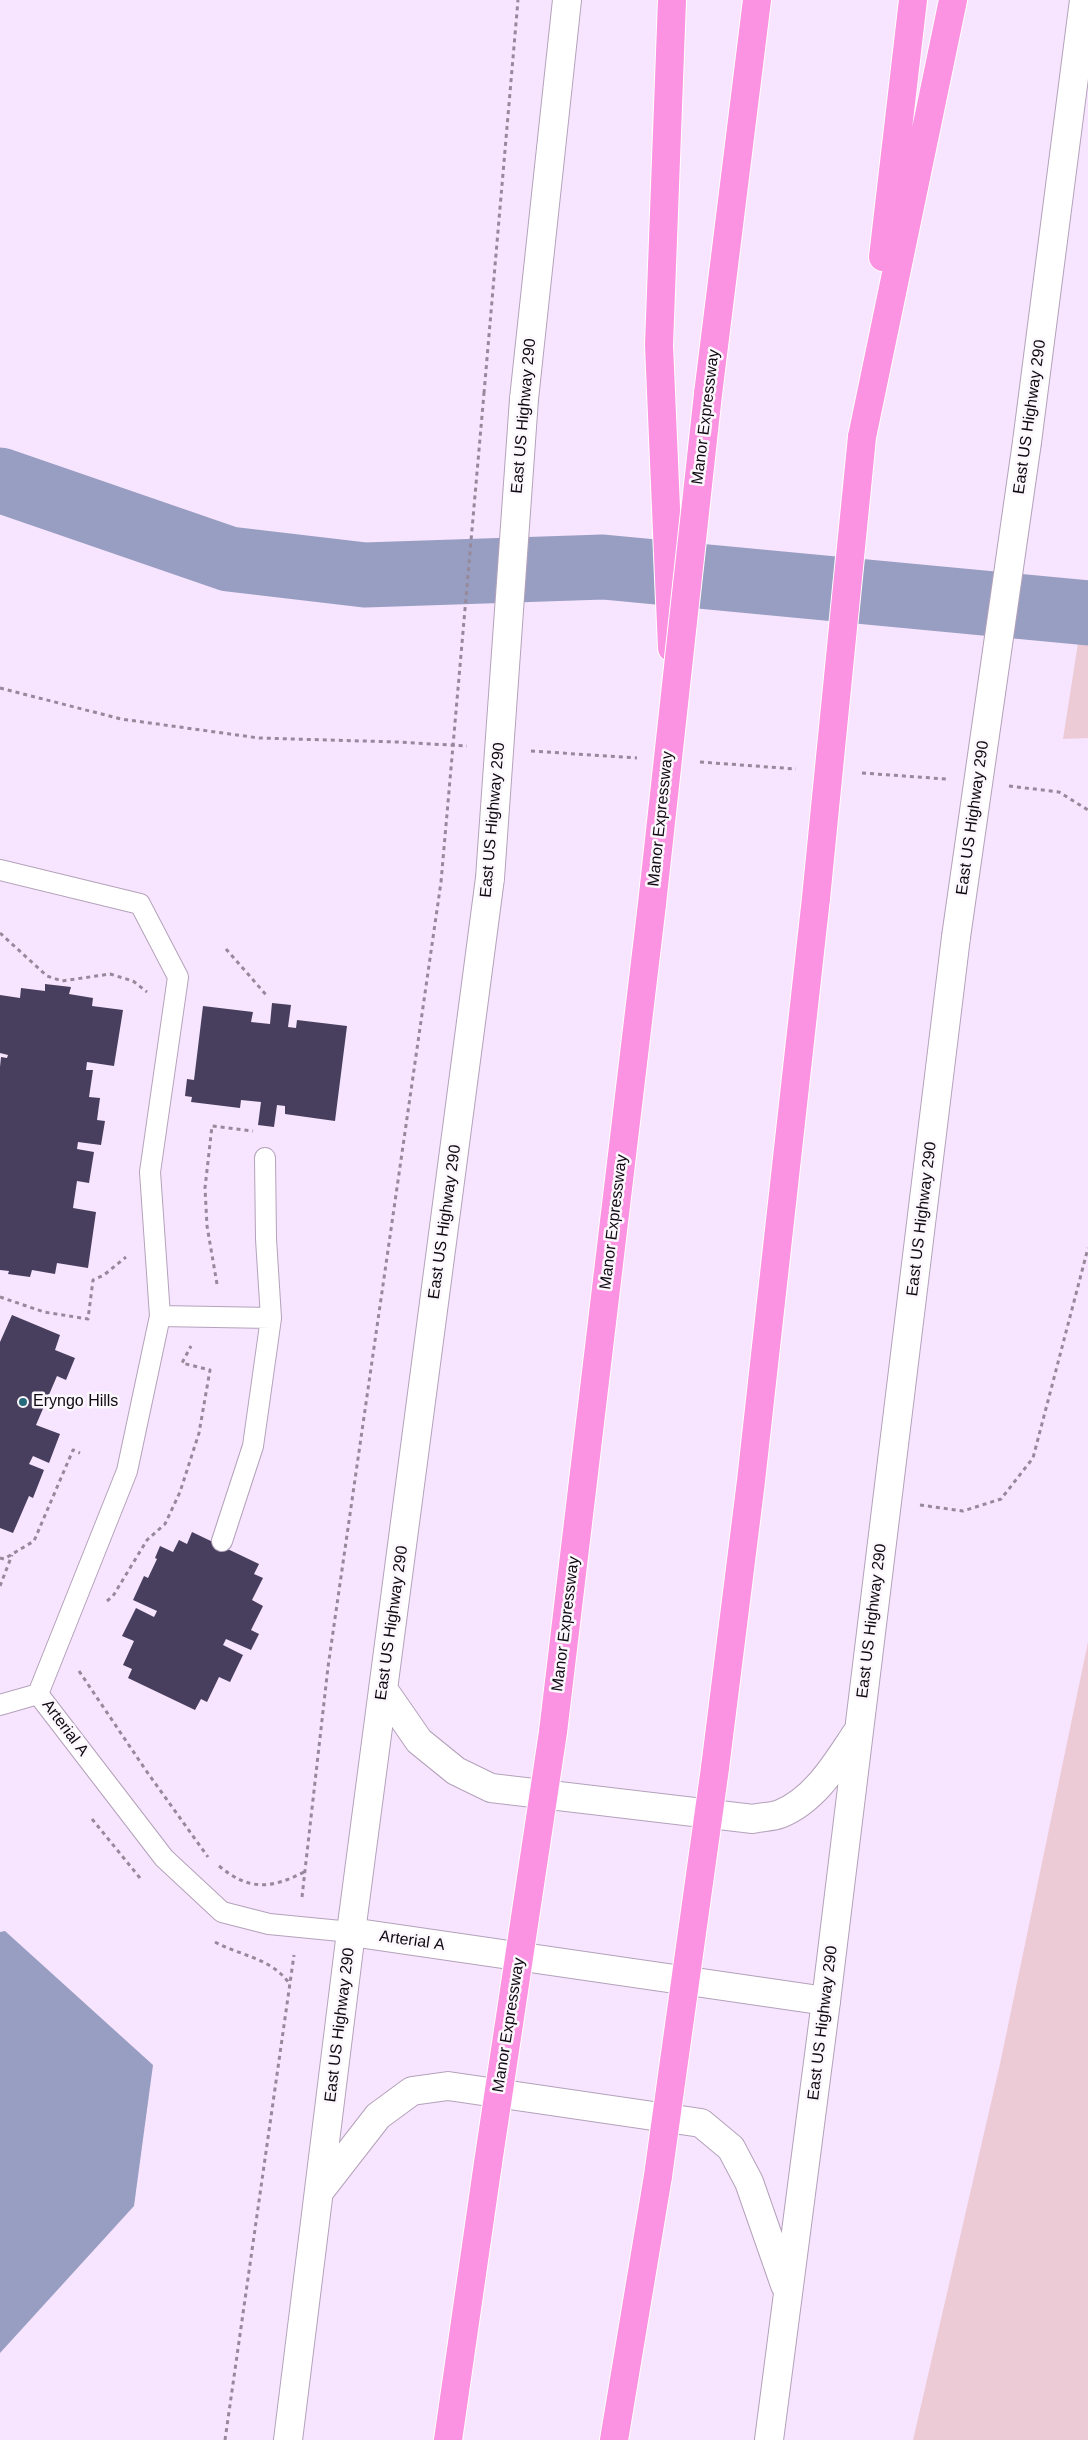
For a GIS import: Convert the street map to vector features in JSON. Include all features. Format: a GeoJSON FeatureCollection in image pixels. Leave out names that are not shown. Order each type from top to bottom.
{"type":"FeatureCollection","features":[{"type":"Feature","properties":{"kind":"highway"},"geometry":{"type":"LineString","coordinates":[[672,0],[659,345],[674,697]]}},
{"type":"Feature","properties":{"kind":"highway","name":"Manor Expressway"},"geometry":{"type":"LineString","coordinates":[[448,2440],[553,1732],[652,904],[708,394],[756,0]]}},
{"type":"Feature","properties":{"kind":"highway"},"geometry":{"type":"LineString","coordinates":[[614,2440],[658,2176],[716,1768],[751,1481],[816,898],[862,437],[913,0]]}},
{"type":"Feature","properties":{"kind":"highway"},"geometry":{"type":"LineString","coordinates":[[862,437],[953,0]]}},
{"type":"Feature","properties":{"kind":"main road","name":"East US Highway 290"},"geometry":{"type":"LineString","coordinates":[[288,2440],[351,1932],[490,878],[524,399],[567,0]]}},
{"type":"Feature","properties":{"kind":"main road","name":"East US Highway 290"},"geometry":{"type":"LineString","coordinates":[[769,2440],[826,2001],[956,937],[1027,442],[1084,0]]}},
{"type":"Feature","properties":{"kind":"main road"},"geometry":{"type":"LineString","coordinates":[[383,1689],[419,1741],[456,1770],[491,1788],[753,1819],[779,1814],[802,1800],[829,1775],[859,1731]]}},
{"type":"Feature","properties":{"kind":"main road","name":"Arterial A"},"geometry":{"type":"LineString","coordinates":[[351,1932],[826,2001]]}},
{"type":"Feature","properties":{"kind":"main road"},"geometry":{"type":"LineString","coordinates":[[319,2193],[378,2116],[412,2092],[448,2086],[701,2123],[731,2148],[749,2182],[787,2291]]}},
{"type":"Feature","properties":{"kind":"lane"},"geometry":{"type":"LineString","coordinates":[[0,870],[140,904],[178,976],[150,1172],[160,1316],[127,1471],[38,1694],[0,1705]]}},
{"type":"Feature","properties":{"kind":"lane"},"geometry":{"type":"LineString","coordinates":[[222,1541],[252,1446],[271,1318],[266,1239],[265,1158]]}},
{"type":"Feature","properties":{"kind":"lane"},"geometry":{"type":"LineString","coordinates":[[160,1316],[271,1318]]}},
{"type":"Feature","properties":{"kind":"lane","name":"Arterial A"},"geometry":{"type":"LineString","coordinates":[[38,1694],[164,1858],[222,1912],[269,1924],[351,1932]]}},
{"type":"Feature","properties":{"kind":"path"},"geometry":{"type":"LineString","coordinates":[[225,2440],[298,1927],[328,1667],[442,882],[518,0]]}},
{"type":"Feature","properties":{"kind":"path"},"geometry":{"type":"LineString","coordinates":[[0,688],[121,719],[259,738],[397,742],[476,747]]}},
{"type":"Feature","properties":{"kind":"path"},"geometry":{"type":"LineString","coordinates":[[525,750],[644,758]]}},
{"type":"Feature","properties":{"kind":"path"},"geometry":{"type":"LineString","coordinates":[[694,762],[802,769]]}},
{"type":"Feature","properties":{"kind":"path"},"geometry":{"type":"LineString","coordinates":[[852,772],[951,779]]}},
{"type":"Feature","properties":{"kind":"path"},"geometry":{"type":"LineString","coordinates":[[1000,785],[1060,792],[1088,810]]}},
{"type":"Feature","properties":{"kind":"path"},"geometry":{"type":"LineString","coordinates":[[0,933],[46,976],[62,981],[110,974],[133,981],[150,994],[151,988]]}},
{"type":"Feature","properties":{"kind":"path"},"geometry":{"type":"LineString","coordinates":[[226,949],[268,997]]}},
{"type":"Feature","properties":{"kind":"path"},"geometry":{"type":"LineString","coordinates":[[217,1284],[207,1226],[205,1188],[212,1126],[256,1131]]}},
{"type":"Feature","properties":{"kind":"path"},"geometry":{"type":"LineString","coordinates":[[887,1500],[963,1511],[1001,1499],[1033,1458],[1088,1248]]}},
{"type":"Feature","properties":{"kind":"path"},"geometry":{"type":"LineString","coordinates":[[0,1297],[44,1312],[88,1319],[93,1280],[104,1275],[129,1256]]}},
{"type":"Feature","properties":{"kind":"path"},"geometry":{"type":"LineString","coordinates":[[106,1602],[113,1596],[147,1540],[165,1524],[180,1492],[199,1433],[210,1370],[182,1363],[187,1351],[195,1342]]}},
{"type":"Feature","properties":{"kind":"path"},"geometry":{"type":"LineString","coordinates":[[0,1558],[4,1559],[34,1541],[73,1450],[80,1453]]}},
{"type":"Feature","properties":{"kind":"path"},"geometry":{"type":"LineString","coordinates":[[0,1586],[13,1554]]}},
{"type":"Feature","properties":{"kind":"path"},"geometry":{"type":"LineString","coordinates":[[79,1662],[79,1671],[84,1681],[210,1859]]}},
{"type":"Feature","properties":{"kind":"path"},"geometry":{"type":"LineString","coordinates":[[217,1864],[230,1875],[260,1885],[281,1884],[305,1871]]}},
{"type":"Feature","properties":{"kind":"shaded area"},"geometry":{"type":"Polygon","coordinates":[[[1088,579],[1088,738],[1063,739],[1088,579]]]}},
{"type":"Feature","properties":{"kind":"shaded area"},"geometry":{"type":"Polygon","coordinates":[[[1088,1642],[1088,2440],[913,2440],[1000,2064],[1088,1642]]]}},
{"type":"Feature","properties":{"kind":"water"},"geometry":{"type":"Polygon","coordinates":[[[5,1931],[153,2065],[134,2206],[0,2353],[0,1932],[5,1931]]]}},
{"type":"Feature","properties":{"kind":"building"},"geometry":{"type":"Polygon","coordinates":[[[45,984],[71,987],[69,994],[93,998],[92,1006],[123,1010],[114,1066],[87,1062],[86,1070],[93,1070],[89,1097],[100,1098],[97,1120],[105,1121],[101,1145],[78,1142],[77,1149],[94,1152],[89,1183],[77,1181],[73,1208],[96,1212],[88,1268],[57,1263],[55,1274],[32,1270],[30,1277],[8,1274],[9,1271],[0,1270],[0,1067],[1,1057],[7,1058],[8,1055],[0,1053],[0,995],[20,998],[21,988],[45,991],[45,984]]]}},
{"type":"Feature","properties":{"kind":"building"},"geometry":{"type":"Polygon","coordinates":[[[272,1003],[291,1005],[288,1027],[296,1028],[297,1020],[347,1026],[335,1121],[285,1114],[285,1106],[277,1105],[274,1127],[258,1125],[261,1102],[241,1100],[240,1108],[191,1102],[192,1097],[185,1096],[187,1079],[194,1080],[203,1006],[253,1012],[251,1022],[270,1024],[272,1003]]]}},
{"type":"Feature","properties":{"kind":"building","name":"Eryngo Hills"},"geometry":{"type":"Polygon","coordinates":[[[12,1315],[60,1335],[55,1350],[75,1358],[66,1380],[57,1376],[36,1425],[60,1434],[49,1463],[33,1456],[29,1464],[44,1470],[33,1498],[29,1496],[13,1533],[0,1528],[0,1342],[12,1315]]]}},
{"type":"Feature","properties":{"kind":"building"},"geometry":{"type":"Polygon","coordinates":[[[192,1532],[259,1564],[254,1574],[263,1578],[252,1600],[263,1606],[251,1630],[259,1634],[251,1650],[226,1639],[223,1645],[243,1655],[230,1682],[219,1677],[207,1702],[201,1699],[195,1710],[128,1678],[132,1669],[123,1665],[134,1641],[122,1636],[136,1608],[154,1617],[157,1611],[133,1600],[144,1576],[148,1578],[157,1559],[155,1558],[160,1546],[173,1552],[179,1540],[187,1544],[192,1532]]]}},
{"type":"Feature","properties":{"kind":"waterway"},"geometry":{"type":"LineString","coordinates":[[0,480],[229,559],[365,575],[603,567],[1088,613]]}},
{"type":"Feature","properties":{"kind":"place","name":"Eryngo Hills"},"geometry":{"type":"Point","coordinates":[23,1402]}}]}
